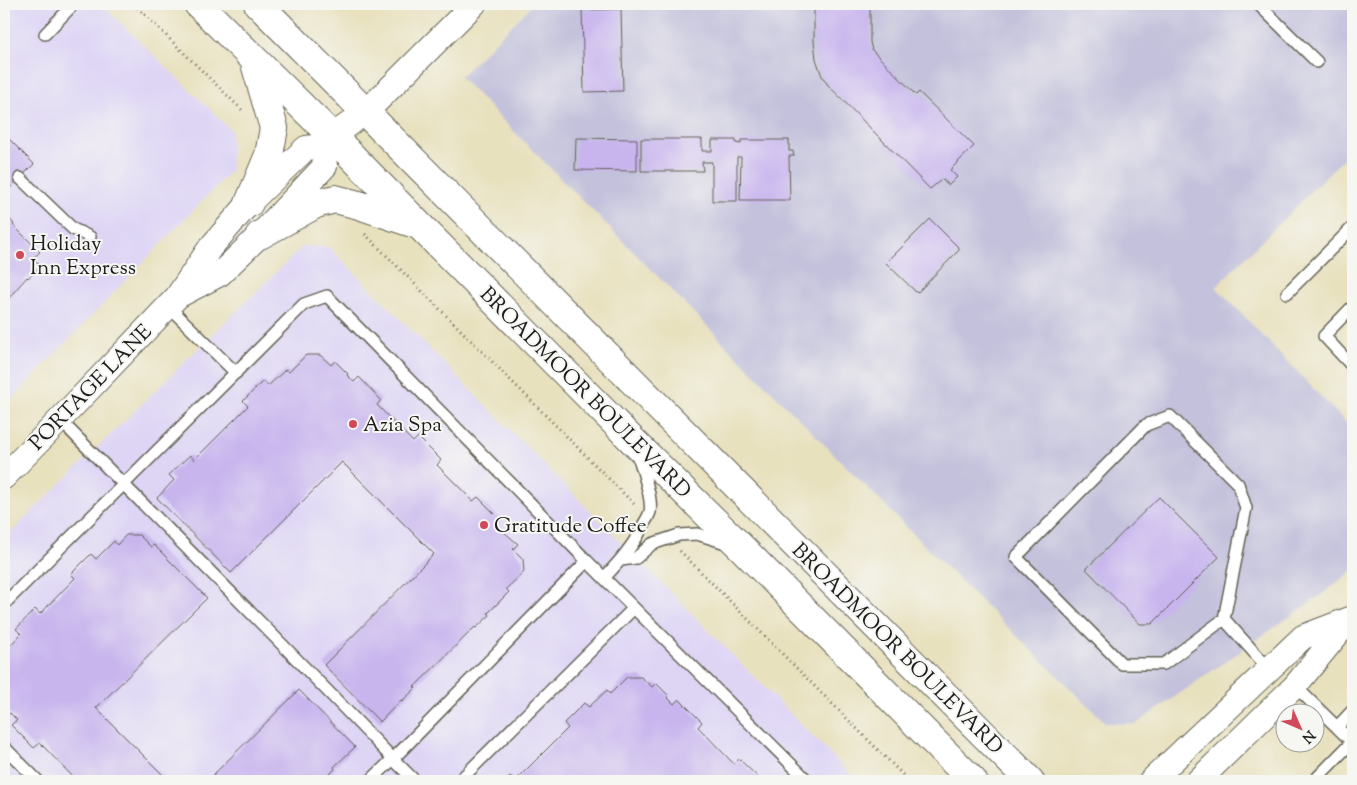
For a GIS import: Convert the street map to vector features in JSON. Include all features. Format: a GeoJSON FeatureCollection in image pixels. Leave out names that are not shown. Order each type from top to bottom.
{"type":"FeatureCollection","features":[{"type":"Feature","properties":{"kind":"main road","name":"BROADMOOR BOULEVARD"},"geometry":{"type":"LineString","coordinates":[[198,4],[254,58],[328,141],[420,226],[973,781]]}},
{"type":"Feature","properties":{"kind":"main road","name":"BROADMOOR BOULEVARD"},"geometry":{"type":"LineString","coordinates":[[258,4],[1030,781]]}},
{"type":"Feature","properties":{"kind":"main road"},"geometry":{"type":"LineString","coordinates":[[249,203],[269,155],[274,128],[254,58]]}},
{"type":"Feature","properties":{"kind":"main road"},"geometry":{"type":"LineString","coordinates":[[260,235],[316,204],[335,199],[359,205],[420,226]]}},
{"type":"Feature","properties":{"kind":"street"},"geometry":{"type":"LineString","coordinates":[[328,141],[366,112],[474,4]]}},
{"type":"Feature","properties":{"kind":"street","name":"PORTAGE LANE"},"geometry":{"type":"LineString","coordinates":[[4,477],[172,301],[210,248],[249,203],[306,148],[328,141],[325,166],[260,235],[220,274],[172,301]]}},
{"type":"Feature","properties":{"kind":"street"},"geometry":{"type":"LineString","coordinates":[[1151,781],[1303,637],[1352,618]]}},
{"type":"Feature","properties":{"kind":"street"},"geometry":{"type":"LineString","coordinates":[[1198,781],[1295,686],[1352,618]]}},
{"type":"Feature","properties":{"kind":"lane"},"geometry":{"type":"LineString","coordinates":[[45,34],[73,4]]}},
{"type":"Feature","properties":{"kind":"lane"},"geometry":{"type":"LineString","coordinates":[[1258,4],[1317,62]]}},
{"type":"Feature","properties":{"kind":"lane"},"geometry":{"type":"LineString","coordinates":[[20,178],[73,229],[90,237]]}},
{"type":"Feature","properties":{"kind":"lane"},"geometry":{"type":"LineString","coordinates":[[1287,293],[1353,227]]}},
{"type":"Feature","properties":{"kind":"lane"},"geometry":{"type":"LineString","coordinates":[[4,604],[304,304],[327,296],[587,561],[808,781]]}},
{"type":"Feature","properties":{"kind":"lane"},"geometry":{"type":"LineString","coordinates":[[172,301],[236,373]]}},
{"type":"Feature","properties":{"kind":"lane"},"geometry":{"type":"LineString","coordinates":[[1353,306],[1324,336],[1353,367]]}},
{"type":"Feature","properties":{"kind":"lane"},"geometry":{"type":"LineString","coordinates":[[1170,416],[1238,484],[1246,508],[1224,619],[1164,664],[1122,664],[1016,557],[1146,425],[1170,416]]}},
{"type":"Feature","properties":{"kind":"lane"},"geometry":{"type":"LineString","coordinates":[[60,420],[293,654],[415,781]]}},
{"type":"Feature","properties":{"kind":"lane"},"geometry":{"type":"LineString","coordinates":[[604,578],[621,560],[642,529],[650,511],[648,488],[634,442]]}},
{"type":"Feature","properties":{"kind":"lane"},"geometry":{"type":"LineString","coordinates":[[621,560],[636,558],[652,544],[679,535],[696,534],[742,548]]}},
{"type":"Feature","properties":{"kind":"lane"},"geometry":{"type":"LineString","coordinates":[[370,781],[587,561]]}},
{"type":"Feature","properties":{"kind":"lane"},"geometry":{"type":"LineString","coordinates":[[459,781],[634,608]]}},
{"type":"Feature","properties":{"kind":"lane"},"geometry":{"type":"LineString","coordinates":[[1224,619],[1270,669]]}},
{"type":"Feature","properties":{"kind":"lane"},"geometry":{"type":"LineString","coordinates":[[1295,686],[1353,742],[1314,781]]}},
{"type":"Feature","properties":{"kind":"lane"},"geometry":{"type":"LineString","coordinates":[[1337,727],[1353,710]]}},
{"type":"Feature","properties":{"kind":"lane"},"geometry":{"type":"LineString","coordinates":[[4,747],[38,781]]}},
{"type":"Feature","properties":{"kind":"path"},"geometry":{"type":"LineString","coordinates":[[134,4],[249,116]]}},
{"type":"Feature","properties":{"kind":"shaded area"},"geometry":{"type":"Polygon","coordinates":[[[4,4],[101,4],[231,130],[231,171],[4,407],[4,4]]]}},
{"type":"Feature","properties":{"kind":"shaded area"},"geometry":{"type":"Polygon","coordinates":[[[533,4],[1353,4],[1353,149],[1216,287],[1353,430],[1353,570],[1325,592],[1136,724],[1106,723],[943,564],[460,77],[533,4]]]}},
{"type":"Feature","properties":{"kind":"shaded area"},"geometry":{"type":"Polygon","coordinates":[[[303,246],[329,247],[857,781],[4,781],[4,539],[303,246]]]}},
{"type":"Feature","properties":{"kind":"building"},"geometry":{"type":"Polygon","coordinates":[[[814,4],[870,4],[870,42],[872,50],[916,95],[919,92],[974,146],[950,170],[957,177],[949,185],[942,179],[930,189],[828,85],[822,76],[816,59],[814,4]]]}},
{"type":"Feature","properties":{"kind":"building"},"geometry":{"type":"Polygon","coordinates":[[[621,9],[623,91],[584,92],[582,10],[621,9]]]}},
{"type":"Feature","properties":{"kind":"building"},"geometry":{"type":"Polygon","coordinates":[[[5,135],[34,164],[7,191],[4,188],[5,135]]]}},
{"type":"Feature","properties":{"kind":"building"},"geometry":{"type":"Polygon","coordinates":[[[576,138],[637,139],[637,171],[575,170],[576,138]]]}},
{"type":"Feature","properties":{"kind":"building"},"geometry":{"type":"Polygon","coordinates":[[[641,139],[702,139],[702,151],[712,151],[712,140],[736,140],[736,143],[741,144],[741,140],[789,140],[789,151],[793,151],[794,156],[789,156],[790,200],[740,200],[741,157],[737,157],[737,201],[712,201],[712,162],[702,162],[703,171],[641,171],[641,139]]]}},
{"type":"Feature","properties":{"kind":"building","name":"Holiday Inn Express"},"geometry":{"type":"Polygon","coordinates":[[[4,213],[13,225],[40,252],[33,258],[41,266],[27,277],[6,301],[4,299],[4,213]]]}},
{"type":"Feature","properties":{"kind":"building"},"geometry":{"type":"Polygon","coordinates":[[[930,219],[960,249],[917,293],[886,263],[930,219]]]}},
{"type":"Feature","properties":{"kind":"building"},"geometry":{"type":"Polygon","coordinates":[[[306,355],[320,355],[331,365],[335,361],[354,382],[359,377],[381,400],[377,405],[413,442],[418,437],[441,460],[437,465],[473,501],[478,497],[501,520],[496,525],[518,544],[513,549],[523,559],[524,572],[506,589],[509,592],[488,613],[490,615],[475,627],[380,722],[324,665],[434,554],[342,462],[231,573],[157,498],[174,480],[169,475],[190,455],[194,460],[248,406],[243,401],[263,381],[268,386],[286,369],[289,372],[306,355]]]}},
{"type":"Feature","properties":{"kind":"building"},"geometry":{"type":"Polygon","coordinates":[[[1159,497],[1219,557],[1152,624],[1140,624],[1086,569],[1159,497]]]}},
{"type":"Feature","properties":{"kind":"building"},"geometry":{"type":"Polygon","coordinates":[[[126,535],[139,535],[151,547],[154,545],[207,598],[96,708],[169,781],[73,781],[75,779],[40,743],[34,748],[11,725],[17,720],[10,713],[8,715],[4,711],[4,658],[6,655],[4,652],[21,634],[16,629],[35,609],[40,614],[75,578],[71,574],[91,554],[96,559],[114,541],[117,545],[126,535]]]}},
{"type":"Feature","properties":{"kind":"building"},"geometry":{"type":"Polygon","coordinates":[[[627,677],[641,677],[652,687],[656,683],[674,704],[679,699],[702,722],[698,727],[734,764],[739,759],[762,781],[515,781],[568,728],[564,723],[584,703],[589,707],[607,690],[610,694],[627,677]]]}},
{"type":"Feature","properties":{"kind":"building"},"geometry":{"type":"Polygon","coordinates":[[[299,690],[355,747],[334,767],[335,769],[323,781],[207,781],[299,690]]]}},
{"type":"Feature","properties":{"kind":"building"},"geometry":{"type":"Polygon","coordinates":[[[510,776],[515,781],[505,781],[510,776]]]}},
{"type":"Feature","properties":{"kind":"place","name":"Holiday Inn Express"},"geometry":{"type":"Point","coordinates":[20,255]}},
{"type":"Feature","properties":{"kind":"place","name":"Azia Spa"},"geometry":{"type":"Point","coordinates":[353,424]}},
{"type":"Feature","properties":{"kind":"place","name":"Gratitude Coffee"},"geometry":{"type":"Point","coordinates":[484,525]}}]}
